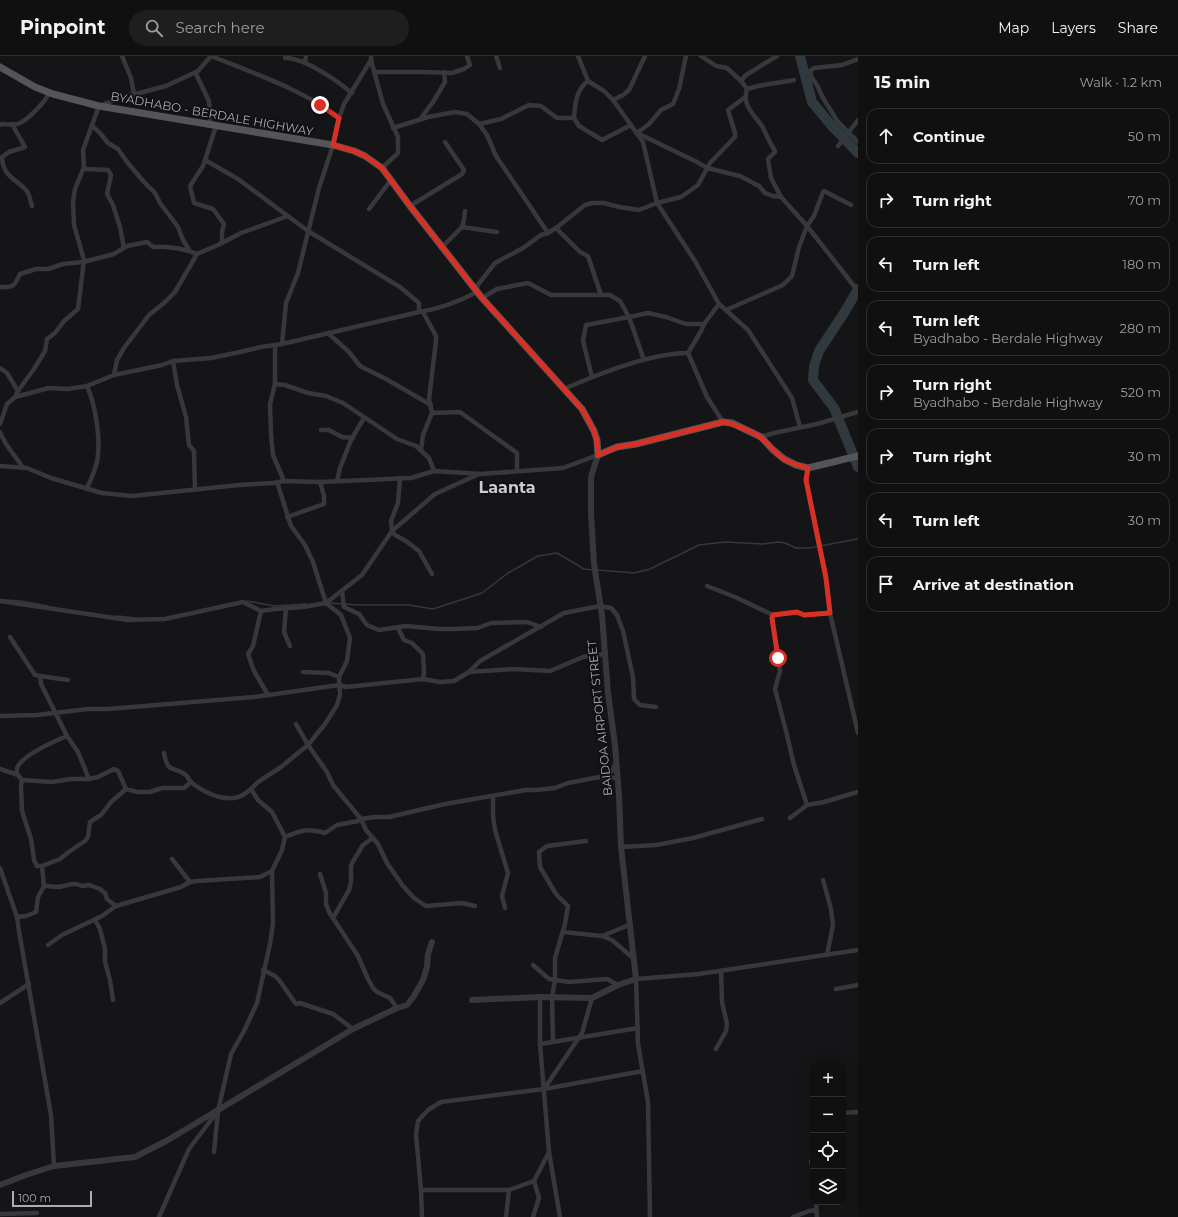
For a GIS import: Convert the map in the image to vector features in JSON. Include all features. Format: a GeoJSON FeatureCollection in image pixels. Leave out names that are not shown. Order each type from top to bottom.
{"type":"FeatureCollection","features":[{"type":"Feature","properties":{"kind":"main road","name":"BYADHABO - BERDALE HIGHWAY"},"geometry":{"type":"LineString","coordinates":[[0,68],[49,93],[99,106],[333,145],[365,156],[382,168],[477,292],[582,409],[598,440],[598,455]]}},
{"type":"Feature","properties":{"kind":"main road"},"geometry":{"type":"LineString","coordinates":[[598,455],[617,447],[636,444],[723,422],[732,423],[761,438],[772,450],[784,459],[796,465],[808,468],[858,456]]}},
{"type":"Feature","properties":{"kind":"street"},"geometry":{"type":"LineString","coordinates":[[122,56],[131,78],[134,94]]}},
{"type":"Feature","properties":{"kind":"street"},"geometry":{"type":"LineString","coordinates":[[0,424],[8,404],[15,397],[45,351],[47,339],[55,333],[64,321],[78,309],[84,260],[74,225],[73,202],[75,189],[84,167],[83,150],[99,106],[134,94],[166,86],[198,71],[211,56],[265,78],[298,94],[339,118]]}},
{"type":"Feature","properties":{"kind":"street"},"geometry":{"type":"LineString","coordinates":[[304,62],[306,56]]}},
{"type":"Feature","properties":{"kind":"street"},"geometry":{"type":"LineString","coordinates":[[374,72],[452,73],[464,70],[470,65],[468,56]]}},
{"type":"Feature","properties":{"kind":"street"},"geometry":{"type":"LineString","coordinates":[[496,56],[500,68]]}},
{"type":"Feature","properties":{"kind":"street"},"geometry":{"type":"LineString","coordinates":[[578,56],[588,81],[604,91],[613,100],[643,142],[657,203],[695,261],[719,304],[748,330],[792,398],[800,427]]}},
{"type":"Feature","properties":{"kind":"street"},"geometry":{"type":"LineString","coordinates":[[613,100],[629,90],[645,56]]}},
{"type":"Feature","properties":{"kind":"street"},"geometry":{"type":"LineString","coordinates":[[637,133],[649,124],[661,110],[673,104],[679,89],[686,56]]}},
{"type":"Feature","properties":{"kind":"street"},"geometry":{"type":"LineString","coordinates":[[701,56],[716,66],[727,68],[747,89]]}},
{"type":"Feature","properties":{"kind":"street"},"geometry":{"type":"LineString","coordinates":[[741,81],[746,76],[777,56]]}},
{"type":"Feature","properties":{"kind":"street"},"geometry":{"type":"LineString","coordinates":[[285,58],[293,58],[304,62],[341,84],[352,93]]}},
{"type":"Feature","properties":{"kind":"street"},"geometry":{"type":"LineString","coordinates":[[371,58],[383,104],[398,138],[398,153],[382,168]]}},
{"type":"Feature","properties":{"kind":"street"},"geometry":{"type":"LineString","coordinates":[[282,344],[286,303],[298,273],[319,188],[333,145],[339,118],[344,104],[352,93],[371,58]]}},
{"type":"Feature","properties":{"kind":"street"},"geometry":{"type":"LineString","coordinates":[[858,59],[842,66],[814,68],[810,71],[812,78],[841,126],[858,142]]}},
{"type":"Feature","properties":{"kind":"street"},"geometry":{"type":"LineString","coordinates":[[195,72],[209,101],[213,125],[203,166],[190,186],[194,203],[213,209],[224,224],[222,243]]}},
{"type":"Feature","properties":{"kind":"street"},"geometry":{"type":"LineString","coordinates":[[421,118],[445,82],[444,72]]}},
{"type":"Feature","properties":{"kind":"street"},"geometry":{"type":"LineString","coordinates":[[747,89],[794,80]]}},
{"type":"Feature","properties":{"kind":"street"},"geometry":{"type":"LineString","coordinates":[[588,81],[583,85],[575,101],[574,118],[580,126],[602,140],[631,125]]}},
{"type":"Feature","properties":{"kind":"street"},"geometry":{"type":"LineString","coordinates":[[15,397],[50,388],[87,386],[114,375],[162,365],[173,361],[211,358],[282,344],[328,332],[431,310],[458,302],[477,292],[477,286],[494,263],[523,248],[541,235],[556,228],[585,205],[592,203],[604,203],[639,210],[657,203],[680,197],[690,192],[698,185],[710,163],[735,137],[728,110],[744,98],[747,89]]}},
{"type":"Feature","properties":{"kind":"street"},"geometry":{"type":"LineString","coordinates":[[0,125],[17,124],[29,116],[46,99],[49,93]]}},
{"type":"Feature","properties":{"kind":"street"},"geometry":{"type":"LineString","coordinates":[[744,98],[752,115],[762,127],[774,149],[775,152],[768,159],[771,178],[781,197],[807,226],[858,291]]}},
{"type":"Feature","properties":{"kind":"street"},"geometry":{"type":"LineString","coordinates":[[479,124],[501,119],[529,105],[541,106],[557,118],[574,118]]}},
{"type":"Feature","properties":{"kind":"street"},"geometry":{"type":"LineString","coordinates":[[393,128],[421,118],[455,112],[467,114],[479,124],[487,135],[496,156],[548,233]]}},
{"type":"Feature","properties":{"kind":"street"},"geometry":{"type":"LineString","coordinates":[[838,146],[858,120]]}},
{"type":"Feature","properties":{"kind":"street"},"geometry":{"type":"LineString","coordinates":[[12,124],[25,147],[9,152],[2,157],[2,164],[8,175],[28,192],[32,206]]}},
{"type":"Feature","properties":{"kind":"street"},"geometry":{"type":"LineString","coordinates":[[92,126],[108,143],[118,149],[126,162],[155,193],[160,203],[178,227],[182,240],[189,251]]}},
{"type":"Feature","properties":{"kind":"street"},"geometry":{"type":"LineString","coordinates":[[637,133],[698,162],[707,168],[740,176],[759,186],[765,193],[781,197]]}},
{"type":"Feature","properties":{"kind":"street"},"geometry":{"type":"LineString","coordinates":[[410,206],[462,174],[464,170],[445,142]]}},
{"type":"Feature","properties":{"kind":"street"},"geometry":{"type":"LineString","coordinates":[[205,160],[238,179],[308,231],[400,287],[419,303],[421,312],[436,336],[429,399],[432,413],[423,435],[420,450]]}},
{"type":"Feature","properties":{"kind":"street"},"geometry":{"type":"LineString","coordinates":[[84,167],[86,170],[108,170],[111,175],[107,194],[113,205],[120,227],[124,248]]}},
{"type":"Feature","properties":{"kind":"street"},"geometry":{"type":"LineString","coordinates":[[368,208],[391,180]]}},
{"type":"Feature","properties":{"kind":"street"},"geometry":{"type":"LineString","coordinates":[[726,310],[783,285],[792,276],[799,247],[807,226],[814,216],[824,191],[851,205]]}},
{"type":"Feature","properties":{"kind":"street"},"geometry":{"type":"LineString","coordinates":[[442,247],[462,228],[465,211]]}},
{"type":"Feature","properties":{"kind":"street"},"geometry":{"type":"LineString","coordinates":[[114,375],[117,360],[124,348],[149,315],[175,292],[198,254],[241,233],[288,216]]}},
{"type":"Feature","properties":{"kind":"street"},"geometry":{"type":"LineString","coordinates":[[462,228],[497,232]]}},
{"type":"Feature","properties":{"kind":"street"},"geometry":{"type":"LineString","coordinates":[[556,228],[580,252],[588,256],[601,295]]}},
{"type":"Feature","properties":{"kind":"street"},"geometry":{"type":"LineString","coordinates":[[0,287],[10,288],[15,285],[20,274],[36,269],[48,269],[63,264],[83,262],[114,254],[127,246],[147,242],[153,247],[168,246],[198,254]]}},
{"type":"Feature","properties":{"kind":"street"},"geometry":{"type":"LineString","coordinates":[[482,298],[497,289],[528,283],[551,295],[610,295],[620,301],[629,317],[644,360]]}},
{"type":"Feature","properties":{"kind":"street"},"geometry":{"type":"LineString","coordinates":[[688,353],[701,332],[704,324],[719,304]]}},
{"type":"Feature","properties":{"kind":"street"},"geometry":{"type":"LineString","coordinates":[[592,377],[583,341],[586,324],[648,313],[686,324],[704,324]]}},
{"type":"Feature","properties":{"kind":"street"},"geometry":{"type":"LineString","coordinates":[[328,332],[349,352],[360,366],[431,405]]}},
{"type":"Feature","properties":{"kind":"street"},"geometry":{"type":"LineString","coordinates":[[276,345],[275,384],[270,404],[271,434],[273,455],[284,481]]}},
{"type":"Feature","properties":{"kind":"street"},"geometry":{"type":"LineString","coordinates":[[564,389],[592,377],[644,360],[674,353],[688,353]]}},
{"type":"Feature","properties":{"kind":"street"},"geometry":{"type":"LineString","coordinates":[[688,353],[707,396],[723,422]]}},
{"type":"Feature","properties":{"kind":"street"},"geometry":{"type":"LineString","coordinates":[[173,361],[177,385],[186,417],[189,444],[194,451],[195,490]]}},
{"type":"Feature","properties":{"kind":"street"},"geometry":{"type":"LineString","coordinates":[[0,368],[7,373],[18,391]]}},
{"type":"Feature","properties":{"kind":"street"},"geometry":{"type":"LineString","coordinates":[[275,384],[285,385],[308,393],[326,396],[343,403],[397,439],[416,446],[429,458],[434,471]]}},
{"type":"Feature","properties":{"kind":"street"},"geometry":{"type":"LineString","coordinates":[[86,489],[98,456],[98,441],[91,395],[87,386]]}},
{"type":"Feature","properties":{"kind":"street"},"geometry":{"type":"LineString","coordinates":[[432,413],[460,412],[517,454],[517,471]]}},
{"type":"Feature","properties":{"kind":"street"},"geometry":{"type":"LineString","coordinates":[[761,438],[774,433],[858,412]]}},
{"type":"Feature","properties":{"kind":"street"},"geometry":{"type":"LineString","coordinates":[[337,481],[340,468],[353,438],[364,418]]}},
{"type":"Feature","properties":{"kind":"street"},"geometry":{"type":"LineString","coordinates":[[321,430],[329,430],[342,437],[353,438]]}},
{"type":"Feature","properties":{"kind":"street"},"geometry":{"type":"LineString","coordinates":[[0,432],[8,449],[23,468]]}},
{"type":"Feature","properties":{"kind":"street"},"geometry":{"type":"LineString","coordinates":[[0,466],[23,468],[102,493],[132,496],[284,481],[320,482],[411,478],[434,471],[481,474],[563,468],[598,455]]}},
{"type":"Feature","properties":{"kind":"street","name":"BAIDOA AIRPORT STREET"},"geometry":{"type":"LineString","coordinates":[[598,455],[591,477],[591,513],[595,579],[602,615],[604,654],[618,778],[621,846],[636,979]]}},
{"type":"Feature","properties":{"kind":"street"},"geometry":{"type":"LineString","coordinates":[[808,468],[806,480],[826,578],[830,613],[858,733]]}},
{"type":"Feature","properties":{"kind":"street"},"geometry":{"type":"LineString","coordinates":[[0,601],[128,620],[165,619],[243,602],[261,611],[326,603],[362,575],[392,531],[435,494],[481,474]]}},
{"type":"Feature","properties":{"kind":"street"},"geometry":{"type":"LineString","coordinates":[[400,478],[398,503],[391,521],[392,531],[395,535],[419,551],[432,574]]}},
{"type":"Feature","properties":{"kind":"street"},"geometry":{"type":"LineString","coordinates":[[164,753],[166,764],[171,769],[186,776],[191,782],[210,793],[219,797],[232,799],[240,797],[308,745],[325,724],[337,705],[340,695],[339,677],[347,661],[350,638],[340,616],[326,603],[313,562],[305,545],[291,526],[287,517],[277,482]]}},
{"type":"Feature","properties":{"kind":"street"},"geometry":{"type":"LineString","coordinates":[[287,517],[324,504],[324,496],[320,482]]}},
{"type":"Feature","properties":{"kind":"street"},"geometry":{"type":"LineString","coordinates":[[707,586],[773,615],[797,612],[804,615],[830,613]]}},
{"type":"Feature","properties":{"kind":"street"},"geometry":{"type":"LineString","coordinates":[[340,616],[344,607],[342,591]]}},
{"type":"Feature","properties":{"kind":"street"},"geometry":{"type":"LineString","coordinates":[[0,716],[56,713],[88,709],[108,709],[268,695],[339,685],[346,687],[423,680],[440,682],[454,681],[470,672],[480,661],[564,613],[600,606],[611,608],[614,611],[623,631],[633,677],[634,699],[640,705],[656,708]]}},
{"type":"Feature","properties":{"kind":"street"},"geometry":{"type":"LineString","coordinates":[[344,607],[359,614],[367,625],[379,630],[406,626],[439,629],[478,628],[492,623],[527,622],[541,627]]}},
{"type":"Feature","properties":{"kind":"street"},"geometry":{"type":"LineString","coordinates":[[286,608],[284,632],[290,646]]}},
{"type":"Feature","properties":{"kind":"street"},"geometry":{"type":"LineString","coordinates":[[261,611],[252,646],[248,654],[254,671],[268,695]]}},
{"type":"Feature","properties":{"kind":"street"},"geometry":{"type":"LineString","coordinates":[[773,615],[772,618],[780,671],[775,689],[794,765],[807,805]]}},
{"type":"Feature","properties":{"kind":"street"},"geometry":{"type":"LineString","coordinates":[[398,628],[404,640],[412,643],[423,654],[423,680]]}},
{"type":"Feature","properties":{"kind":"street"},"geometry":{"type":"LineString","coordinates":[[10,637],[35,675],[68,680]]}},
{"type":"Feature","properties":{"kind":"street"},"geometry":{"type":"LineString","coordinates":[[470,672],[514,669],[550,671],[583,657],[604,654]]}},
{"type":"Feature","properties":{"kind":"street"},"geometry":{"type":"LineString","coordinates":[[303,672],[329,673],[339,677]]}},
{"type":"Feature","properties":{"kind":"street"},"geometry":{"type":"LineString","coordinates":[[40,676],[41,684],[67,736],[78,752],[89,779]]}},
{"type":"Feature","properties":{"kind":"street"},"geometry":{"type":"LineString","coordinates":[[296,724],[308,745],[327,772],[333,785],[360,819],[403,886],[414,898],[426,906],[462,903],[475,906]]}},
{"type":"Feature","properties":{"kind":"street"},"geometry":{"type":"LineString","coordinates":[[16,774],[18,767],[26,759],[46,745],[67,736]]}},
{"type":"Feature","properties":{"kind":"street"},"geometry":{"type":"LineString","coordinates":[[606,777],[614,770],[616,758]]}},
{"type":"Feature","properties":{"kind":"street"},"geometry":{"type":"LineString","coordinates":[[0,769],[16,774],[22,780],[52,782],[71,779],[89,779],[98,777],[114,769],[118,770],[126,788],[138,792],[150,792],[162,788],[184,788],[191,782]]}},
{"type":"Feature","properties":{"kind":"street"},"geometry":{"type":"LineString","coordinates":[[286,837],[306,830],[325,833],[337,825],[358,821],[360,819],[389,817],[445,804],[526,790],[555,788],[599,777],[618,778]]}},
{"type":"Feature","properties":{"kind":"street"},"geometry":{"type":"LineString","coordinates":[[22,780],[22,811],[31,839],[34,860],[37,866],[42,866],[60,859],[85,841],[88,837],[90,822],[101,815],[111,802],[126,788]]}},
{"type":"Feature","properties":{"kind":"street"},"geometry":{"type":"LineString","coordinates":[[214,1152],[218,1111],[231,1054],[257,1003],[273,924],[272,871],[282,850],[286,837],[272,812],[258,800],[251,789]]}},
{"type":"Feature","properties":{"kind":"street"},"geometry":{"type":"LineString","coordinates":[[790,818],[807,805],[824,802],[858,792]]}},
{"type":"Feature","properties":{"kind":"street"},"geometry":{"type":"LineString","coordinates":[[493,796],[495,830],[508,873],[502,896],[505,908]]}},
{"type":"Feature","properties":{"kind":"street"},"geometry":{"type":"LineString","coordinates":[[621,846],[656,845],[693,838],[762,819]]}},
{"type":"Feature","properties":{"kind":"street"},"geometry":{"type":"LineString","coordinates":[[334,918],[349,890],[351,882],[350,867],[363,845],[373,838]]}},
{"type":"Feature","properties":{"kind":"street"},"geometry":{"type":"LineString","coordinates":[[553,1041],[552,997],[556,980],[555,958],[568,906],[556,894],[540,867],[539,852],[542,848],[547,846],[586,841]]}},
{"type":"Feature","properties":{"kind":"street"},"geometry":{"type":"LineString","coordinates":[[172,859],[190,882]]}},
{"type":"Feature","properties":{"kind":"street"},"geometry":{"type":"LineString","coordinates":[[18,917],[36,912],[38,897],[44,886],[42,866]]}},
{"type":"Feature","properties":{"kind":"street"},"geometry":{"type":"LineString","coordinates":[[0,868],[18,917],[19,931],[51,1115],[54,1166]]}},
{"type":"Feature","properties":{"kind":"street"},"geometry":{"type":"LineString","coordinates":[[48,945],[62,935],[102,916],[116,906],[181,887],[190,882],[212,879],[228,880],[242,877],[260,877],[272,871]]}},
{"type":"Feature","properties":{"kind":"street"},"geometry":{"type":"LineString","coordinates":[[320,874],[326,892],[326,904],[358,956],[366,976],[373,988],[377,992],[390,998],[397,1008]]}},
{"type":"Feature","properties":{"kind":"street"},"geometry":{"type":"LineString","coordinates":[[822,880],[831,908],[833,924],[827,955]]}},
{"type":"Feature","properties":{"kind":"street"},"geometry":{"type":"LineString","coordinates":[[44,886],[59,887],[77,884],[82,886],[89,885],[100,889],[116,906]]}},
{"type":"Feature","properties":{"kind":"street"},"geometry":{"type":"LineString","coordinates":[[95,920],[100,929],[105,949],[105,962],[113,1000]]}},
{"type":"Feature","properties":{"kind":"street"},"geometry":{"type":"LineString","coordinates":[[602,936],[629,925]]}},
{"type":"Feature","properties":{"kind":"street"},"geometry":{"type":"LineString","coordinates":[[562,932],[602,936],[612,940],[633,958]]}},
{"type":"Feature","properties":{"kind":"street"},"geometry":{"type":"LineString","coordinates":[[0,1185],[54,1166],[135,1157],[168,1140],[353,1029],[397,1008],[407,1005],[423,980],[432,942]]}},
{"type":"Feature","properties":{"kind":"street"},"geometry":{"type":"LineString","coordinates":[[472,1000],[540,997],[592,998],[636,979],[722,971],[858,950]]}},
{"type":"Feature","properties":{"kind":"street"},"geometry":{"type":"LineString","coordinates":[[533,965],[549,979],[569,982],[607,979],[618,986]]}},
{"type":"Feature","properties":{"kind":"street"},"geometry":{"type":"LineString","coordinates":[[263,970],[275,976],[279,980],[296,1004],[300,1003],[333,1014],[353,1029]]}},
{"type":"Feature","properties":{"kind":"street"},"geometry":{"type":"LineString","coordinates":[[716,1049],[726,1031],[727,1024],[722,1002],[722,971]]}},
{"type":"Feature","properties":{"kind":"street"},"geometry":{"type":"LineString","coordinates":[[636,979],[638,1044],[648,1102],[650,1217]]}},
{"type":"Feature","properties":{"kind":"street"},"geometry":{"type":"LineString","coordinates":[[0,1003],[29,984]]}},
{"type":"Feature","properties":{"kind":"street"},"geometry":{"type":"LineString","coordinates":[[836,989],[858,984]]}},
{"type":"Feature","properties":{"kind":"street"},"geometry":{"type":"LineString","coordinates":[[540,997],[540,1044],[549,1152],[560,1217]]}},
{"type":"Feature","properties":{"kind":"street"},"geometry":{"type":"LineString","coordinates":[[544,1089],[582,1033],[592,998]]}},
{"type":"Feature","properties":{"kind":"street"},"geometry":{"type":"LineString","coordinates":[[540,1044],[638,1028]]}},
{"type":"Feature","properties":{"kind":"street"},"geometry":{"type":"LineString","coordinates":[[422,1217],[416,1134],[418,1121],[428,1110],[440,1102],[544,1089],[643,1071]]}},
{"type":"Feature","properties":{"kind":"street"},"geometry":{"type":"LineString","coordinates":[[159,1217],[189,1149],[218,1111]]}},
{"type":"Feature","properties":{"kind":"street"},"geometry":{"type":"LineString","coordinates":[[846,1113],[858,1112]]}},
{"type":"Feature","properties":{"kind":"street"},"geometry":{"type":"LineString","coordinates":[[421,1190],[508,1190],[534,1181],[549,1152]]}},
{"type":"Feature","properties":{"kind":"street"},"geometry":{"type":"LineString","coordinates":[[533,1217],[539,1198],[534,1181]]}},
{"type":"Feature","properties":{"kind":"street"},"geometry":{"type":"LineString","coordinates":[[506,1217],[508,1190]]}},
{"type":"Feature","properties":{"kind":"street"},"geometry":{"type":"LineString","coordinates":[[816,1205],[817,1217]]}},
{"type":"Feature","properties":{"kind":"street"},"geometry":{"type":"LineString","coordinates":[[793,1217],[808,1211],[816,1210]]}},
{"type":"Feature","properties":{"kind":"street"},"geometry":{"type":"LineString","coordinates":[[0,1214],[37,1214]]}},
{"type":"Feature","properties":{"kind":"waterway"},"geometry":{"type":"LineString","coordinates":[[800,56],[812,102],[832,126],[858,153]]}},
{"type":"Feature","properties":{"kind":"waterway"},"geometry":{"type":"LineString","coordinates":[[858,289],[819,351],[814,366],[813,380],[834,408],[858,467]]}},
{"type":"Feature","properties":{"kind":"waterway"},"geometry":{"type":"LineString","coordinates":[[598,570],[634,573],[650,569],[699,545],[725,542],[763,544],[778,542],[785,543],[796,548],[809,548],[858,539]]}},
{"type":"Feature","properties":{"kind":"waterway"},"geometry":{"type":"LineString","coordinates":[[328,603],[360,605],[409,605],[433,609],[482,593],[508,573],[538,556],[557,553],[584,569],[594,570]]}},
{"type":"Feature","properties":{"kind":"waterway"},"geometry":{"type":"LineString","coordinates":[[6,600],[48,606]]}},
{"type":"Feature","properties":{"kind":"waterway"},"geometry":{"type":"LineString","coordinates":[[247,601],[274,606],[306,604]]}},
{"type":"Feature","properties":{"kind":"waterway"},"geometry":{"type":"LineString","coordinates":[[117,616],[137,618]]}},
{"type":"Feature","properties":{"kind":"district","name":"Laanta"},"geometry":{"type":"Point","coordinates":[507,487]}},
{"type":"Feature","properties":{"kind":"route"},"geometry":{"type":"LineString","coordinates":[[320,105],[339,118],[333,145],[365,156],[382,168],[477,292],[582,409],[598,440],[598,455],[617,447],[636,444],[723,422],[732,423],[761,438],[772,450],[784,459],[796,465],[808,468],[806,480],[826,578],[830,613],[804,615],[797,612],[773,615],[772,618],[778,658]]}}]}
